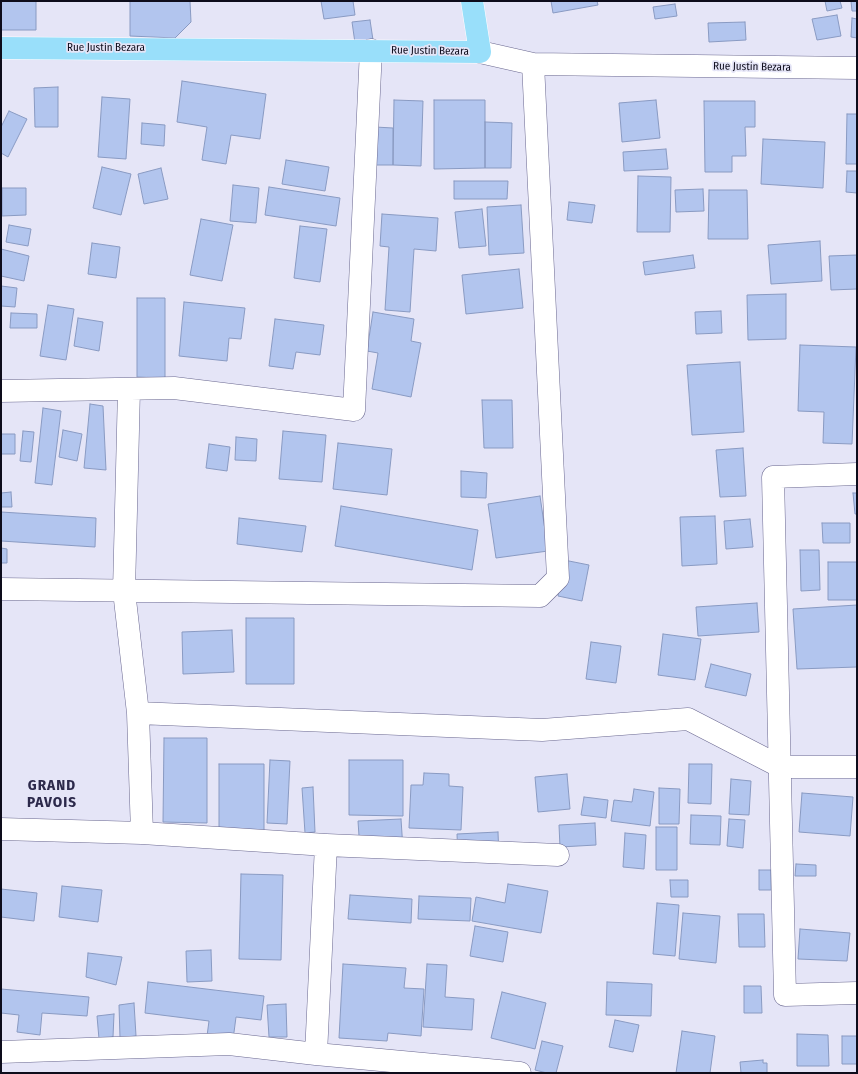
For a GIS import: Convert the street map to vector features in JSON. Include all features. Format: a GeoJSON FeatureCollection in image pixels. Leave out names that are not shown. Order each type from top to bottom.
{"type":"FeatureCollection","features":[{"type":"Feature","properties":{"kind":"main road"},"geometry":{"type":"LineString","coordinates":[[472,1],[480,52]]}},
{"type":"Feature","properties":{"kind":"main road","name":"Rue Justin Bezara"},"geometry":{"type":"LineString","coordinates":[[1,48],[480,52]]}},
{"type":"Feature","properties":{"kind":"street"},"geometry":{"type":"LineString","coordinates":[[1,391],[174,388],[354,410],[371,50]]}},
{"type":"Feature","properties":{"kind":"street","name":"Rue Justin Bezara"},"geometry":{"type":"LineString","coordinates":[[480,52],[533,64],[857,68]]}},
{"type":"Feature","properties":{"kind":"street"},"geometry":{"type":"LineString","coordinates":[[1,589],[540,596],[558,578],[533,64]]}},
{"type":"Feature","properties":{"kind":"street"},"geometry":{"type":"LineString","coordinates":[[129,389],[124,591],[138,713],[142,833]]}},
{"type":"Feature","properties":{"kind":"street"},"geometry":{"type":"LineString","coordinates":[[857,474],[773,477],[785,995],[857,993]]}},
{"type":"Feature","properties":{"kind":"street"},"geometry":{"type":"LineString","coordinates":[[138,713],[542,730],[688,719],[780,767],[857,767]]}},
{"type":"Feature","properties":{"kind":"street"},"geometry":{"type":"LineString","coordinates":[[1,829],[142,833],[326,845],[558,855]]}},
{"type":"Feature","properties":{"kind":"street"},"geometry":{"type":"LineString","coordinates":[[316,1054],[326,845]]}},
{"type":"Feature","properties":{"kind":"street"},"geometry":{"type":"LineString","coordinates":[[1,1052],[229,1044],[316,1054],[520,1073]]}},
{"type":"Feature","properties":{"kind":"building"},"geometry":{"type":"Polygon","coordinates":[[[1,1],[36,1],[36,30],[1,30],[1,1]]]}},
{"type":"Feature","properties":{"kind":"building"},"geometry":{"type":"Polygon","coordinates":[[[130,1],[190,1],[191,22],[175,38],[130,36],[130,1]]]}},
{"type":"Feature","properties":{"kind":"building"},"geometry":{"type":"Polygon","coordinates":[[[321,1],[353,1],[355,15],[324,19],[321,1]]]}},
{"type":"Feature","properties":{"kind":"building"},"geometry":{"type":"Polygon","coordinates":[[[551,1],[597,1],[598,5],[553,13],[551,1]]]}},
{"type":"Feature","properties":{"kind":"building"},"geometry":{"type":"Polygon","coordinates":[[[825,1],[840,1],[842,8],[827,11],[825,1]]]}},
{"type":"Feature","properties":{"kind":"building"},"geometry":{"type":"Polygon","coordinates":[[[851,1],[857,1],[857,11],[852,11],[851,1]]]}},
{"type":"Feature","properties":{"kind":"building"},"geometry":{"type":"Polygon","coordinates":[[[675,4],[677,16],[655,19],[653,7],[675,4]]]}},
{"type":"Feature","properties":{"kind":"building"},"geometry":{"type":"Polygon","coordinates":[[[837,15],[841,36],[817,40],[812,19],[837,15]]]}},
{"type":"Feature","properties":{"kind":"building"},"geometry":{"type":"Polygon","coordinates":[[[852,18],[857,19],[857,38],[851,37],[852,18]]]}},
{"type":"Feature","properties":{"kind":"building"},"geometry":{"type":"Polygon","coordinates":[[[370,20],[373,40],[355,43],[352,22],[370,20]]]}},
{"type":"Feature","properties":{"kind":"building"},"geometry":{"type":"Polygon","coordinates":[[[745,22],[746,40],[709,42],[708,23],[745,22]]]}},
{"type":"Feature","properties":{"kind":"building"},"geometry":{"type":"Polygon","coordinates":[[[182,81],[266,94],[260,139],[231,135],[226,164],[202,160],[207,127],[177,122],[182,81]]]}},
{"type":"Feature","properties":{"kind":"building"},"geometry":{"type":"Polygon","coordinates":[[[58,87],[58,127],[35,127],[34,88],[58,87]]]}},
{"type":"Feature","properties":{"kind":"building"},"geometry":{"type":"Polygon","coordinates":[[[102,97],[130,99],[126,159],[98,157],[102,97]]]}},
{"type":"Feature","properties":{"kind":"building"},"geometry":{"type":"Polygon","coordinates":[[[394,100],[423,101],[421,166],[393,165],[394,100]]]}},
{"type":"Feature","properties":{"kind":"building"},"geometry":{"type":"Polygon","coordinates":[[[434,100],[485,100],[485,168],[434,169],[434,100]]]}},
{"type":"Feature","properties":{"kind":"building"},"geometry":{"type":"Polygon","coordinates":[[[656,100],[660,138],[622,142],[619,103],[656,100]]]}},
{"type":"Feature","properties":{"kind":"building"},"geometry":{"type":"Polygon","coordinates":[[[704,101],[755,101],[755,127],[745,127],[746,156],[732,156],[732,172],[705,172],[704,101]]]}},
{"type":"Feature","properties":{"kind":"building"},"geometry":{"type":"Polygon","coordinates":[[[9,111],[27,119],[8,157],[1,153],[1,127],[9,111]]]}},
{"type":"Feature","properties":{"kind":"building"},"geometry":{"type":"Polygon","coordinates":[[[847,114],[857,114],[857,164],[846,164],[847,114]]]}},
{"type":"Feature","properties":{"kind":"building"},"geometry":{"type":"Polygon","coordinates":[[[485,122],[512,123],[511,168],[485,168],[485,122]]]}},
{"type":"Feature","properties":{"kind":"building"},"geometry":{"type":"Polygon","coordinates":[[[142,123],[165,125],[164,146],[141,144],[142,123]]]}},
{"type":"Feature","properties":{"kind":"building"},"geometry":{"type":"Polygon","coordinates":[[[375,127],[393,128],[393,165],[375,165],[375,127]]]}},
{"type":"Feature","properties":{"kind":"building"},"geometry":{"type":"Polygon","coordinates":[[[763,139],[825,142],[823,188],[761,184],[763,139]]]}},
{"type":"Feature","properties":{"kind":"building"},"geometry":{"type":"Polygon","coordinates":[[[666,149],[668,169],[624,171],[623,152],[666,149]]]}},
{"type":"Feature","properties":{"kind":"building"},"geometry":{"type":"Polygon","coordinates":[[[286,160],[329,167],[325,191],[282,184],[286,160]]]}},
{"type":"Feature","properties":{"kind":"building"},"geometry":{"type":"Polygon","coordinates":[[[102,167],[131,174],[121,215],[93,208],[102,167]]]}},
{"type":"Feature","properties":{"kind":"building"},"geometry":{"type":"Polygon","coordinates":[[[161,168],[168,199],[144,204],[138,174],[161,168]]]}},
{"type":"Feature","properties":{"kind":"building"},"geometry":{"type":"Polygon","coordinates":[[[847,171],[857,171],[857,193],[846,192],[847,171]]]}},
{"type":"Feature","properties":{"kind":"building"},"geometry":{"type":"Polygon","coordinates":[[[638,176],[671,177],[670,232],[637,232],[638,176]]]}},
{"type":"Feature","properties":{"kind":"building"},"geometry":{"type":"Polygon","coordinates":[[[454,181],[508,181],[507,199],[454,199],[454,181]]]}},
{"type":"Feature","properties":{"kind":"building"},"geometry":{"type":"Polygon","coordinates":[[[233,185],[259,188],[256,223],[230,221],[233,185]]]}},
{"type":"Feature","properties":{"kind":"building"},"geometry":{"type":"Polygon","coordinates":[[[269,187],[340,198],[336,226],[265,215],[269,187]]]}},
{"type":"Feature","properties":{"kind":"building"},"geometry":{"type":"Polygon","coordinates":[[[2,188],[26,188],[26,215],[2,216],[2,188]]]}},
{"type":"Feature","properties":{"kind":"building"},"geometry":{"type":"Polygon","coordinates":[[[703,189],[704,211],[676,212],[675,190],[703,189]]]}},
{"type":"Feature","properties":{"kind":"building"},"geometry":{"type":"Polygon","coordinates":[[[709,190],[747,190],[748,239],[708,239],[709,190]]]}},
{"type":"Feature","properties":{"kind":"building"},"geometry":{"type":"Polygon","coordinates":[[[569,202],[595,205],[592,223],[567,220],[569,202]]]}},
{"type":"Feature","properties":{"kind":"building"},"geometry":{"type":"Polygon","coordinates":[[[521,205],[524,253],[489,255],[487,207],[521,205]]]}},
{"type":"Feature","properties":{"kind":"building"},"geometry":{"type":"Polygon","coordinates":[[[482,209],[486,246],[459,248],[455,212],[482,209]]]}},
{"type":"Feature","properties":{"kind":"building"},"geometry":{"type":"Polygon","coordinates":[[[382,214],[438,218],[436,251],[414,249],[410,312],[385,310],[389,247],[380,246],[382,214]]]}},
{"type":"Feature","properties":{"kind":"building"},"geometry":{"type":"Polygon","coordinates":[[[201,219],[233,225],[222,281],[190,275],[201,219]]]}},
{"type":"Feature","properties":{"kind":"building"},"geometry":{"type":"Polygon","coordinates":[[[9,225],[31,229],[28,246],[6,242],[9,225]]]}},
{"type":"Feature","properties":{"kind":"building"},"geometry":{"type":"Polygon","coordinates":[[[300,226],[327,229],[320,282],[294,278],[300,226]]]}},
{"type":"Feature","properties":{"kind":"building"},"geometry":{"type":"Polygon","coordinates":[[[820,241],[822,281],[771,284],[768,245],[820,241]]]}},
{"type":"Feature","properties":{"kind":"building"},"geometry":{"type":"Polygon","coordinates":[[[92,243],[120,247],[116,278],[88,274],[92,243]]]}},
{"type":"Feature","properties":{"kind":"building"},"geometry":{"type":"Polygon","coordinates":[[[1,249],[29,256],[24,281],[1,276],[1,249]]]}},
{"type":"Feature","properties":{"kind":"building"},"geometry":{"type":"Polygon","coordinates":[[[693,255],[695,268],[645,275],[643,262],[693,255]]]}},
{"type":"Feature","properties":{"kind":"building"},"geometry":{"type":"Polygon","coordinates":[[[857,255],[857,289],[831,290],[829,256],[857,255]]]}},
{"type":"Feature","properties":{"kind":"building"},"geometry":{"type":"Polygon","coordinates":[[[519,269],[523,308],[466,314],[462,275],[519,269]]]}},
{"type":"Feature","properties":{"kind":"building"},"geometry":{"type":"Polygon","coordinates":[[[1,286],[17,288],[15,307],[1,306],[1,286]]]}},
{"type":"Feature","properties":{"kind":"building"},"geometry":{"type":"Polygon","coordinates":[[[786,294],[786,339],[748,340],[747,295],[786,294]]]}},
{"type":"Feature","properties":{"kind":"building"},"geometry":{"type":"Polygon","coordinates":[[[137,298],[165,298],[165,378],[137,377],[137,298]]]}},
{"type":"Feature","properties":{"kind":"building"},"geometry":{"type":"Polygon","coordinates":[[[184,302],[245,308],[241,339],[229,338],[227,361],[179,356],[184,302]]]}},
{"type":"Feature","properties":{"kind":"building"},"geometry":{"type":"Polygon","coordinates":[[[48,305],[74,309],[66,360],[40,356],[48,305]]]}},
{"type":"Feature","properties":{"kind":"building"},"geometry":{"type":"Polygon","coordinates":[[[721,311],[722,333],[696,334],[695,312],[721,311]]]}},
{"type":"Feature","properties":{"kind":"building"},"geometry":{"type":"Polygon","coordinates":[[[373,312],[414,319],[411,341],[421,343],[411,397],[372,389],[378,353],[367,351],[373,312]]]}},
{"type":"Feature","properties":{"kind":"building"},"geometry":{"type":"Polygon","coordinates":[[[11,313],[37,314],[37,328],[10,328],[11,313]]]}},
{"type":"Feature","properties":{"kind":"building"},"geometry":{"type":"Polygon","coordinates":[[[78,318],[103,322],[99,351],[74,346],[78,318]]]}},
{"type":"Feature","properties":{"kind":"building"},"geometry":{"type":"Polygon","coordinates":[[[275,319],[324,325],[320,355],[296,352],[293,369],[269,366],[275,319]]]}},
{"type":"Feature","properties":{"kind":"building"},"geometry":{"type":"Polygon","coordinates":[[[800,345],[856,347],[852,444],[823,443],[824,412],[798,411],[800,345]]]}},
{"type":"Feature","properties":{"kind":"building"},"geometry":{"type":"Polygon","coordinates":[[[740,362],[744,432],[692,435],[687,365],[740,362]]]}},
{"type":"Feature","properties":{"kind":"building"},"geometry":{"type":"Polygon","coordinates":[[[482,400],[512,400],[513,448],[484,448],[482,400]]]}},
{"type":"Feature","properties":{"kind":"building"},"geometry":{"type":"Polygon","coordinates":[[[90,404],[103,406],[106,470],[84,468],[90,404]]]}},
{"type":"Feature","properties":{"kind":"building"},"geometry":{"type":"Polygon","coordinates":[[[43,408],[61,411],[52,485],[35,483],[43,408]]]}},
{"type":"Feature","properties":{"kind":"building"},"geometry":{"type":"Polygon","coordinates":[[[63,430],[82,434],[77,461],[59,457],[63,430]]]}},
{"type":"Feature","properties":{"kind":"building"},"geometry":{"type":"Polygon","coordinates":[[[23,431],[34,432],[31,462],[20,461],[23,431]]]}},
{"type":"Feature","properties":{"kind":"building"},"geometry":{"type":"Polygon","coordinates":[[[283,431],[326,435],[322,482],[279,479],[283,431]]]}},
{"type":"Feature","properties":{"kind":"building"},"geometry":{"type":"Polygon","coordinates":[[[1,434],[15,434],[15,454],[1,454],[1,434]]]}},
{"type":"Feature","properties":{"kind":"building"},"geometry":{"type":"Polygon","coordinates":[[[236,437],[257,439],[256,461],[235,460],[236,437]]]}},
{"type":"Feature","properties":{"kind":"building"},"geometry":{"type":"Polygon","coordinates":[[[338,443],[392,449],[387,495],[333,489],[338,443]]]}},
{"type":"Feature","properties":{"kind":"building"},"geometry":{"type":"Polygon","coordinates":[[[209,444],[230,447],[227,471],[206,468],[209,444]]]}},
{"type":"Feature","properties":{"kind":"building"},"geometry":{"type":"Polygon","coordinates":[[[743,448],[746,496],[720,497],[716,450],[743,448]]]}},
{"type":"Feature","properties":{"kind":"building"},"geometry":{"type":"Polygon","coordinates":[[[461,471],[487,473],[486,498],[461,497],[461,471]]]}},
{"type":"Feature","properties":{"kind":"building"},"geometry":{"type":"Polygon","coordinates":[[[11,492],[12,507],[1,507],[1,493],[11,492]]]}},
{"type":"Feature","properties":{"kind":"building"},"geometry":{"type":"Polygon","coordinates":[[[853,493],[857,493],[857,514],[855,514],[853,493]]]}},
{"type":"Feature","properties":{"kind":"building"},"geometry":{"type":"Polygon","coordinates":[[[540,496],[548,551],[496,558],[488,504],[540,496]]]}},
{"type":"Feature","properties":{"kind":"building"},"geometry":{"type":"Polygon","coordinates":[[[341,506],[478,530],[472,570],[335,546],[341,506]]]}},
{"type":"Feature","properties":{"kind":"building"},"geometry":{"type":"Polygon","coordinates":[[[1,512],[96,518],[95,547],[1,541],[1,512]]]}},
{"type":"Feature","properties":{"kind":"building"},"geometry":{"type":"Polygon","coordinates":[[[715,516],[717,564],[682,566],[680,517],[715,516]]]}},
{"type":"Feature","properties":{"kind":"building"},"geometry":{"type":"Polygon","coordinates":[[[239,518],[306,526],[302,552],[237,544],[239,518]]]}},
{"type":"Feature","properties":{"kind":"building"},"geometry":{"type":"Polygon","coordinates":[[[750,519],[753,547],[726,549],[724,521],[750,519]]]}},
{"type":"Feature","properties":{"kind":"building"},"geometry":{"type":"Polygon","coordinates":[[[822,523],[850,523],[850,543],[823,543],[822,523]]]}},
{"type":"Feature","properties":{"kind":"building"},"geometry":{"type":"Polygon","coordinates":[[[1,548],[7,549],[7,563],[1,563],[1,548]]]}},
{"type":"Feature","properties":{"kind":"building"},"geometry":{"type":"Polygon","coordinates":[[[800,550],[819,550],[820,590],[801,591],[800,550]]]}},
{"type":"Feature","properties":{"kind":"building"},"geometry":{"type":"Polygon","coordinates":[[[564,560],[589,565],[582,601],[558,596],[564,560]]]}},
{"type":"Feature","properties":{"kind":"building"},"geometry":{"type":"Polygon","coordinates":[[[828,562],[857,562],[857,600],[828,600],[828,562]]]}},
{"type":"Feature","properties":{"kind":"building"},"geometry":{"type":"Polygon","coordinates":[[[757,603],[759,632],[698,636],[696,607],[757,603]]]}},
{"type":"Feature","properties":{"kind":"building"},"geometry":{"type":"Polygon","coordinates":[[[857,605],[857,667],[797,669],[793,609],[857,605]]]}},
{"type":"Feature","properties":{"kind":"building"},"geometry":{"type":"Polygon","coordinates":[[[246,618],[294,618],[294,684],[246,684],[246,618]]]}},
{"type":"Feature","properties":{"kind":"building"},"geometry":{"type":"Polygon","coordinates":[[[232,630],[234,672],[183,674],[182,632],[232,630]]]}},
{"type":"Feature","properties":{"kind":"building"},"geometry":{"type":"Polygon","coordinates":[[[663,634],[701,639],[695,680],[658,675],[663,634]]]}},
{"type":"Feature","properties":{"kind":"building"},"geometry":{"type":"Polygon","coordinates":[[[591,642],[621,646],[616,683],[586,679],[591,642]]]}},
{"type":"Feature","properties":{"kind":"building"},"geometry":{"type":"Polygon","coordinates":[[[711,664],[751,674],[746,696],[705,687],[711,664]]]}},
{"type":"Feature","properties":{"kind":"building"},"geometry":{"type":"Polygon","coordinates":[[[164,738],[207,738],[207,823],[163,822],[164,738]]]}},
{"type":"Feature","properties":{"kind":"building"},"geometry":{"type":"Polygon","coordinates":[[[270,760],[290,761],[287,824],[267,823],[270,760]]]}},
{"type":"Feature","properties":{"kind":"building"},"geometry":{"type":"Polygon","coordinates":[[[349,760],[403,760],[403,816],[349,815],[349,760]]]}},
{"type":"Feature","properties":{"kind":"building"},"geometry":{"type":"Polygon","coordinates":[[[219,764],[264,764],[264,831],[219,831],[219,764]]]}},
{"type":"Feature","properties":{"kind":"building"},"geometry":{"type":"Polygon","coordinates":[[[689,764],[712,764],[711,804],[688,803],[689,764]]]}},
{"type":"Feature","properties":{"kind":"building"},"geometry":{"type":"Polygon","coordinates":[[[424,773],[449,774],[449,786],[463,787],[461,830],[409,828],[411,785],[423,785],[424,773]]]}},
{"type":"Feature","properties":{"kind":"building"},"geometry":{"type":"Polygon","coordinates":[[[567,774],[570,809],[538,812],[535,777],[567,774]]]}},
{"type":"Feature","properties":{"kind":"building"},"geometry":{"type":"Polygon","coordinates":[[[731,779],[751,781],[749,815],[729,814],[731,779]]]}},
{"type":"Feature","properties":{"kind":"building"},"geometry":{"type":"Polygon","coordinates":[[[313,787],[315,832],[305,833],[302,788],[313,787]]]}},
{"type":"Feature","properties":{"kind":"building"},"geometry":{"type":"Polygon","coordinates":[[[659,788],[680,789],[679,824],[659,824],[659,788]]]}},
{"type":"Feature","properties":{"kind":"building"},"geometry":{"type":"Polygon","coordinates":[[[634,789],[654,792],[650,826],[611,821],[614,800],[632,802],[634,789]]]}},
{"type":"Feature","properties":{"kind":"building"},"geometry":{"type":"Polygon","coordinates":[[[802,793],[853,797],[850,836],[799,832],[802,793]]]}},
{"type":"Feature","properties":{"kind":"building"},"geometry":{"type":"Polygon","coordinates":[[[584,797],[608,800],[606,818],[581,815],[584,797]]]}},
{"type":"Feature","properties":{"kind":"building"},"geometry":{"type":"Polygon","coordinates":[[[691,815],[721,816],[720,845],[690,844],[691,815]]]}},
{"type":"Feature","properties":{"kind":"building"},"geometry":{"type":"Polygon","coordinates":[[[401,819],[403,849],[360,851],[358,821],[401,819]]]}},
{"type":"Feature","properties":{"kind":"building"},"geometry":{"type":"Polygon","coordinates":[[[729,819],[745,820],[743,848],[727,846],[729,819]]]}},
{"type":"Feature","properties":{"kind":"building"},"geometry":{"type":"Polygon","coordinates":[[[595,823],[596,845],[560,847],[559,825],[595,823]]]}},
{"type":"Feature","properties":{"kind":"building"},"geometry":{"type":"Polygon","coordinates":[[[656,827],[677,827],[677,870],[656,870],[656,827]]]}},
{"type":"Feature","properties":{"kind":"building"},"geometry":{"type":"Polygon","coordinates":[[[498,832],[499,857],[458,859],[457,834],[498,832]]]}},
{"type":"Feature","properties":{"kind":"building"},"geometry":{"type":"Polygon","coordinates":[[[625,833],[646,835],[644,869],[623,867],[625,833]]]}},
{"type":"Feature","properties":{"kind":"building"},"geometry":{"type":"Polygon","coordinates":[[[796,864],[816,865],[816,876],[795,876],[796,864]]]}},
{"type":"Feature","properties":{"kind":"building"},"geometry":{"type":"Polygon","coordinates":[[[759,870],[771,870],[771,890],[759,890],[759,870]]]}},
{"type":"Feature","properties":{"kind":"building"},"geometry":{"type":"Polygon","coordinates":[[[241,874],[283,875],[281,960],[239,959],[241,874]]]}},
{"type":"Feature","properties":{"kind":"building"},"geometry":{"type":"Polygon","coordinates":[[[670,880],[688,880],[688,897],[671,897],[670,880]]]}},
{"type":"Feature","properties":{"kind":"building"},"geometry":{"type":"Polygon","coordinates":[[[508,884],[548,891],[541,933],[472,921],[476,897],[505,903],[508,884]]]}},
{"type":"Feature","properties":{"kind":"building"},"geometry":{"type":"Polygon","coordinates":[[[62,886],[102,890],[98,922],[59,917],[62,886]]]}},
{"type":"Feature","properties":{"kind":"building"},"geometry":{"type":"Polygon","coordinates":[[[1,889],[37,893],[34,921],[1,917],[1,889]]]}},
{"type":"Feature","properties":{"kind":"building"},"geometry":{"type":"Polygon","coordinates":[[[350,895],[412,899],[411,923],[348,919],[350,895]]]}},
{"type":"Feature","properties":{"kind":"building"},"geometry":{"type":"Polygon","coordinates":[[[419,896],[471,898],[470,921],[418,919],[419,896]]]}},
{"type":"Feature","properties":{"kind":"building"},"geometry":{"type":"Polygon","coordinates":[[[657,903],[679,905],[675,956],[653,954],[657,903]]]}},
{"type":"Feature","properties":{"kind":"building"},"geometry":{"type":"Polygon","coordinates":[[[683,913],[720,916],[716,963],[679,959],[683,913]]]}},
{"type":"Feature","properties":{"kind":"building"},"geometry":{"type":"Polygon","coordinates":[[[738,914],[764,914],[765,947],[739,947],[738,914]]]}},
{"type":"Feature","properties":{"kind":"building"},"geometry":{"type":"Polygon","coordinates":[[[475,926],[508,932],[503,962],[470,956],[475,926]]]}},
{"type":"Feature","properties":{"kind":"building"},"geometry":{"type":"Polygon","coordinates":[[[800,929],[850,933],[847,961],[798,959],[800,929]]]}},
{"type":"Feature","properties":{"kind":"building"},"geometry":{"type":"Polygon","coordinates":[[[211,950],[212,981],[187,982],[186,951],[211,950]]]}},
{"type":"Feature","properties":{"kind":"building"},"geometry":{"type":"Polygon","coordinates":[[[88,953],[122,957],[116,985],[86,977],[88,953]]]}},
{"type":"Feature","properties":{"kind":"building"},"geometry":{"type":"Polygon","coordinates":[[[343,964],[406,968],[404,988],[424,989],[421,1036],[388,1033],[387,1041],[339,1038],[343,964]]]}},
{"type":"Feature","properties":{"kind":"building"},"geometry":{"type":"Polygon","coordinates":[[[427,964],[447,965],[445,997],[474,999],[472,1030],[423,1027],[427,964]]]}},
{"type":"Feature","properties":{"kind":"building"},"geometry":{"type":"Polygon","coordinates":[[[148,982],[264,996],[261,1020],[236,1017],[233,1040],[207,1036],[209,1021],[145,1013],[148,982]]]}},
{"type":"Feature","properties":{"kind":"building"},"geometry":{"type":"Polygon","coordinates":[[[607,982],[652,984],[651,1016],[606,1015],[607,982]]]}},
{"type":"Feature","properties":{"kind":"building"},"geometry":{"type":"Polygon","coordinates":[[[744,986],[761,986],[762,1013],[744,1013],[744,986]]]}},
{"type":"Feature","properties":{"kind":"building"},"geometry":{"type":"Polygon","coordinates":[[[1,989],[89,997],[87,1016],[42,1013],[40,1035],[17,1032],[19,1015],[1,1013],[1,989]]]}},
{"type":"Feature","properties":{"kind":"building"},"geometry":{"type":"Polygon","coordinates":[[[502,992],[546,1003],[535,1049],[491,1038],[502,992]]]}},
{"type":"Feature","properties":{"kind":"building"},"geometry":{"type":"Polygon","coordinates":[[[134,1003],[136,1036],[120,1038],[119,1005],[134,1003]]]}},
{"type":"Feature","properties":{"kind":"building"},"geometry":{"type":"Polygon","coordinates":[[[286,1004],[287,1037],[269,1037],[267,1005],[286,1004]]]}},
{"type":"Feature","properties":{"kind":"building"},"geometry":{"type":"Polygon","coordinates":[[[114,1014],[113,1037],[99,1039],[97,1016],[114,1014]]]}},
{"type":"Feature","properties":{"kind":"building"},"geometry":{"type":"Polygon","coordinates":[[[615,1020],[639,1025],[633,1052],[609,1047],[615,1020]]]}},
{"type":"Feature","properties":{"kind":"building"},"geometry":{"type":"Polygon","coordinates":[[[682,1031],[715,1036],[710,1073],[676,1073],[682,1031]]]}},
{"type":"Feature","properties":{"kind":"building"},"geometry":{"type":"Polygon","coordinates":[[[797,1034],[828,1035],[829,1066],[797,1066],[797,1034]]]}},
{"type":"Feature","properties":{"kind":"building"},"geometry":{"type":"Polygon","coordinates":[[[842,1036],[857,1036],[857,1064],[842,1064],[842,1036]]]}},
{"type":"Feature","properties":{"kind":"building"},"geometry":{"type":"Polygon","coordinates":[[[542,1041],[563,1046],[556,1073],[547,1073],[535,1070],[542,1041]]]}},
{"type":"Feature","properties":{"kind":"building"},"geometry":{"type":"Polygon","coordinates":[[[763,1060],[763,1063],[767,1063],[767,1073],[741,1073],[740,1062],[763,1060]]]}},
{"type":"Feature","properties":{"kind":"district","name":"GRAND PAVOIS"},"geometry":{"type":"Point","coordinates":[52,794]}}]}
